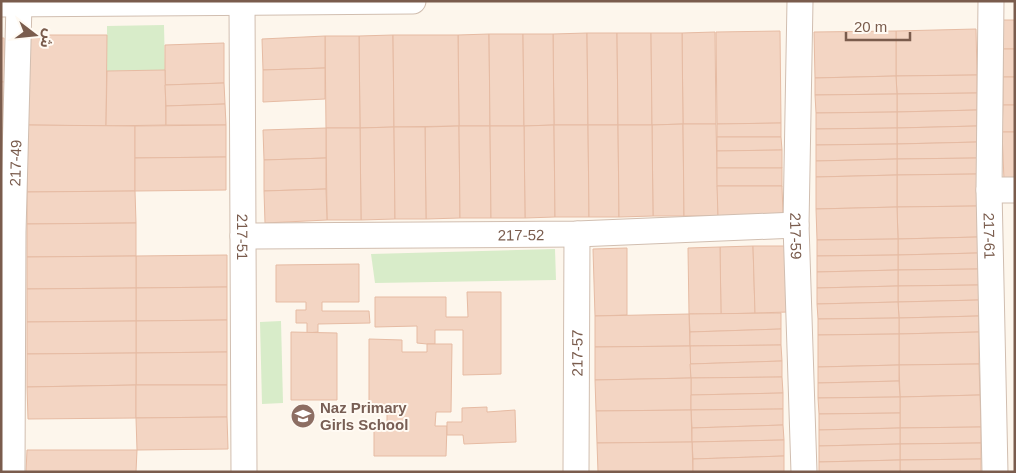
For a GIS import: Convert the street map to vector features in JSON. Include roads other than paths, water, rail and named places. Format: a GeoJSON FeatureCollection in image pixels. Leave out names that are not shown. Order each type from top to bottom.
{"type":"FeatureCollection","features":[{"type":"Feature","properties":{"kind":"street"},"geometry":{"type":"LineString","coordinates":[[10,4],[413,1]]}},
{"type":"Feature","properties":{"kind":"street","name":"217-59"},"geometry":{"type":"LineString","coordinates":[[800,1],[796,225],[804,472]]}},
{"type":"Feature","properties":{"kind":"street","name":"217-61"},"geometry":{"type":"LineString","coordinates":[[992,1],[989,190],[994,472]]}},
{"type":"Feature","properties":{"kind":"street","name":"217-51"},"geometry":{"type":"LineString","coordinates":[[242,2],[244,472]]}},
{"type":"Feature","properties":{"kind":"street","name":"217-49"},"geometry":{"type":"LineString","coordinates":[[10,4],[7,232],[12,472]]}},
{"type":"Feature","properties":{"kind":"street"},"geometry":{"type":"LineString","coordinates":[[989,190],[1015,190]]}},
{"type":"Feature","properties":{"kind":"street","name":"217-52"},"geometry":{"type":"LineString","coordinates":[[243,236],[577,234],[796,225]]}},
{"type":"Feature","properties":{"kind":"street","name":"217-57"},"geometry":{"type":"LineString","coordinates":[[576,472],[577,234]]}},
{"type":"Feature","properties":{"kind":"place","name":"Naz Primary Girls School"},"geometry":{"type":"Point","coordinates":[303,416]}}]}
